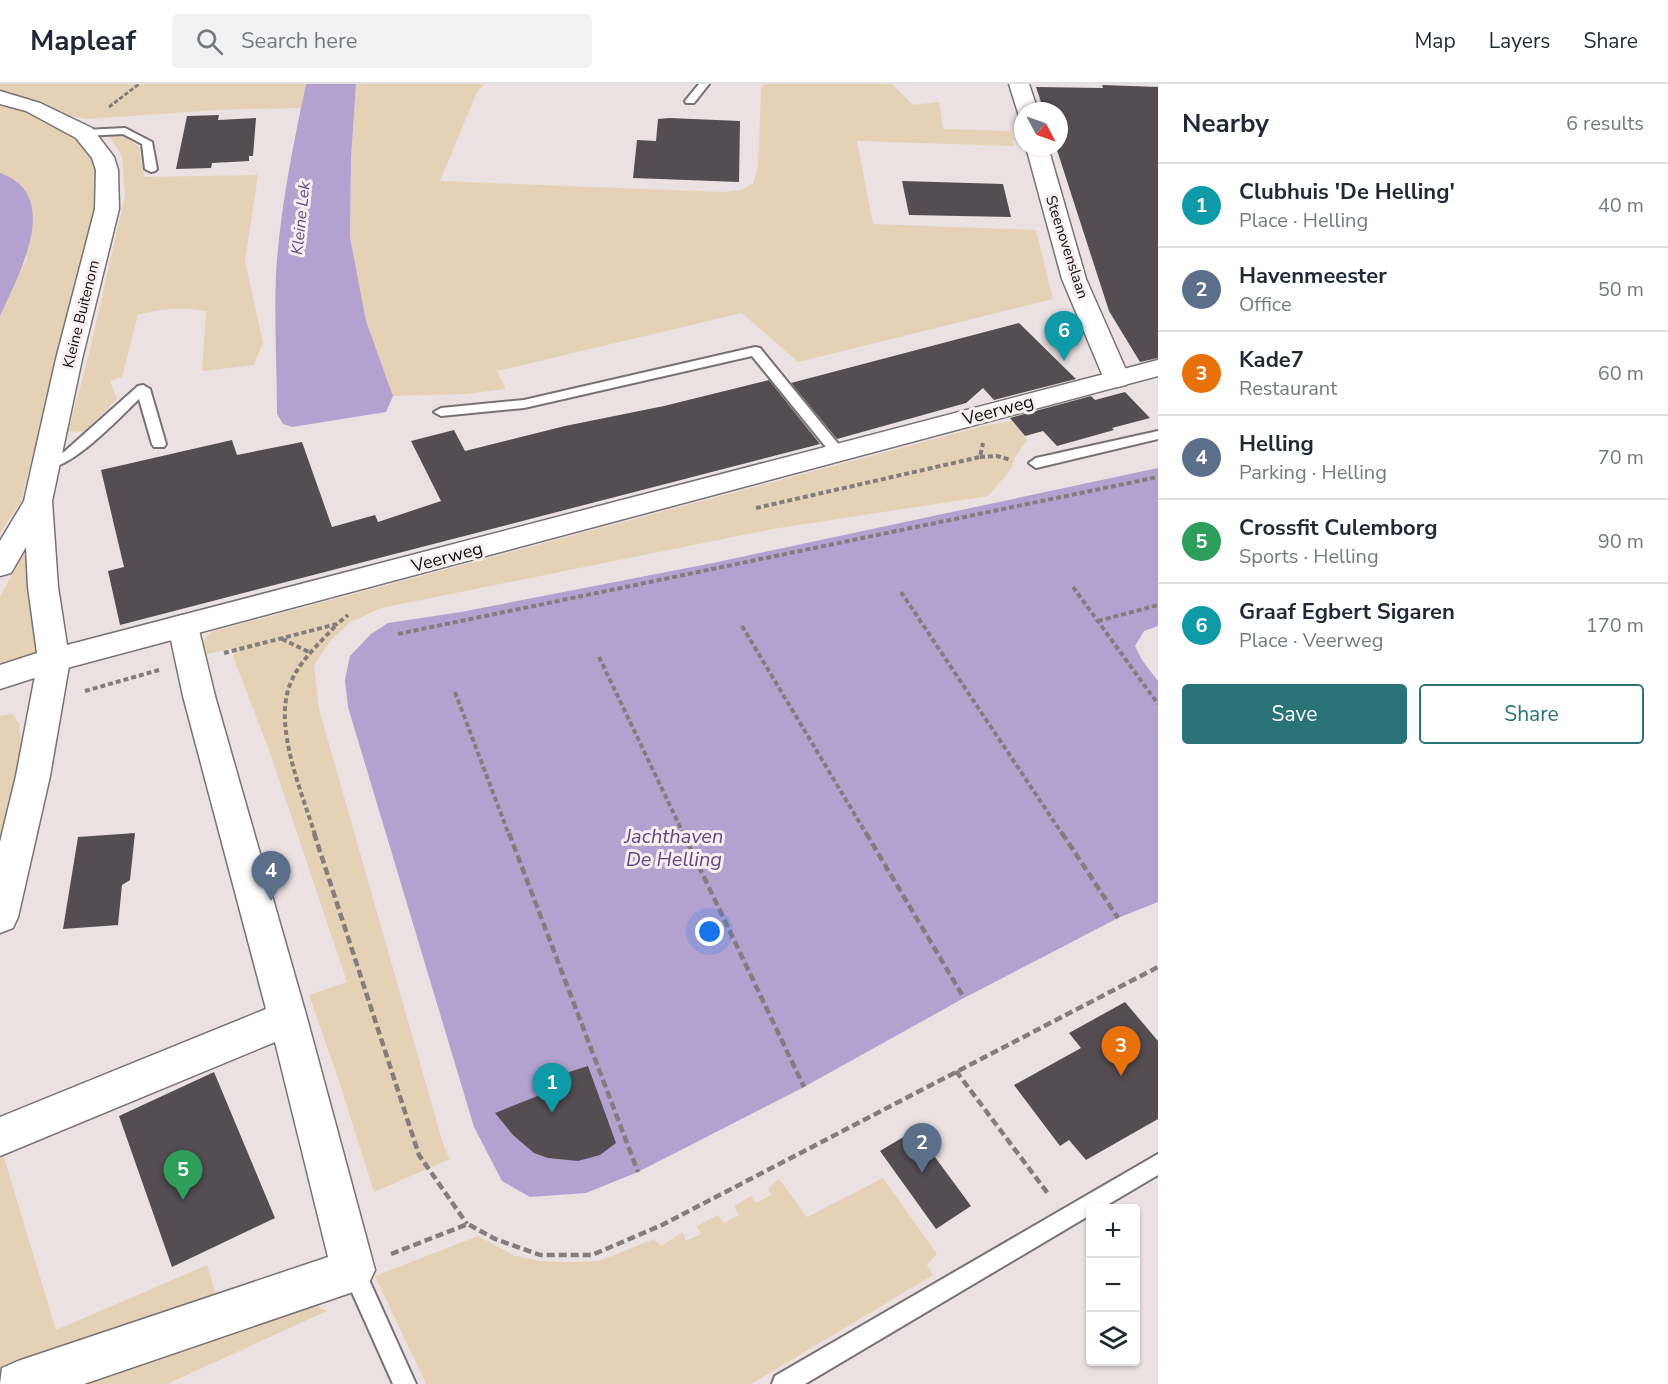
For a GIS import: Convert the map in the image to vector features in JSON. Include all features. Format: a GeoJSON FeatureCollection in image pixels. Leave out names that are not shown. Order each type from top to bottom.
{"type":"FeatureCollection","features":[{"type":"Feature","properties":{"kind":"street"},"geometry":{"type":"LineString","coordinates":[[1019,84],[1024,102]]}},
{"type":"Feature","properties":{"kind":"street","name":"Kleine Buitenom"},"geometry":{"type":"LineString","coordinates":[[0,97],[33,107],[84,133],[103,157],[107,170],[107,208],[69,359],[38,501],[43,587],[54,660],[33,776],[0,917]]}},
{"type":"Feature","properties":{"kind":"street","name":"Steenovenslaan"},"geometry":{"type":"LineString","coordinates":[[1040,156],[1074,279],[1117,379]]}},
{"type":"Feature","properties":{"kind":"street","name":"Veerweg"},"geometry":{"type":"LineString","coordinates":[[0,677],[54,660],[1158,368]]}},
{"type":"Feature","properties":{"kind":"street","name":"Kleine Buitenom"},"geometry":{"type":"LineString","coordinates":[[0,566],[38,501]]}},
{"type":"Feature","properties":{"kind":"street"},"geometry":{"type":"LineString","coordinates":[[18,1384],[353,1270],[288,1018],[190,662],[183,626]]}},
{"type":"Feature","properties":{"kind":"street"},"geometry":{"type":"LineString","coordinates":[[0,1137],[288,1018]]}},
{"type":"Feature","properties":{"kind":"lane"},"geometry":{"type":"LineString","coordinates":[[690,101],[704,84]]}},
{"type":"Feature","properties":{"kind":"lane","name":"Kleine Buitenom"},"geometry":{"type":"LineString","coordinates":[[84,133],[124,131],[147,142],[151,169]]}},
{"type":"Feature","properties":{"kind":"lane"},"geometry":{"type":"LineString","coordinates":[[441,412],[524,404],[755,351],[839,454]]}},
{"type":"Feature","properties":{"kind":"lane"},"geometry":{"type":"LineString","coordinates":[[46,465],[69,455],[143,389],[159,444]]}},
{"type":"Feature","properties":{"kind":"lane"},"geometry":{"type":"LineString","coordinates":[[1036,463],[1158,435]]}},
{"type":"Feature","properties":{"kind":"lane"},"geometry":{"type":"LineString","coordinates":[[783,1384],[1158,1164]]}},
{"type":"Feature","properties":{"kind":"lane"},"geometry":{"type":"LineString","coordinates":[[353,1270],[405,1384]]}},
{"type":"Feature","properties":{"kind":"path"},"geometry":{"type":"LineString","coordinates":[[980,457],[997,456],[1015,461]]}},
{"type":"Feature","properties":{"kind":"path"},"geometry":{"type":"LineString","coordinates":[[398,634],[1158,477]]}},
{"type":"Feature","properties":{"kind":"path"},"geometry":{"type":"LineString","coordinates":[[1073,587],[1158,704]]}},
{"type":"Feature","properties":{"kind":"path"},"geometry":{"type":"LineString","coordinates":[[901,592],[1118,918]]}},
{"type":"Feature","properties":{"kind":"path"},"geometry":{"type":"LineString","coordinates":[[1098,621],[1158,605]]}},
{"type":"Feature","properties":{"kind":"path"},"geometry":{"type":"LineString","coordinates":[[337,624],[311,652],[291,682],[285,711],[286,735],[321,856],[419,1155],[468,1224],[495,1239],[540,1255],[592,1255],[662,1225],[1158,967]]}},
{"type":"Feature","properties":{"kind":"path"},"geometry":{"type":"LineString","coordinates":[[742,626],[964,998]]}},
{"type":"Feature","properties":{"kind":"path"},"geometry":{"type":"LineString","coordinates":[[282,638],[311,652]]}},
{"type":"Feature","properties":{"kind":"path"},"geometry":{"type":"LineString","coordinates":[[598,657],[804,1087]]}},
{"type":"Feature","properties":{"kind":"path"},"geometry":{"type":"LineString","coordinates":[[47,696],[66,696],[190,662]]}},
{"type":"Feature","properties":{"kind":"path"},"geometry":{"type":"LineString","coordinates":[[455,692],[638,1172]]}},
{"type":"Feature","properties":{"kind":"path"},"geometry":{"type":"LineString","coordinates":[[956,1071],[1065,1217]]}},
{"type":"Feature","properties":{"kind":"path"},"geometry":{"type":"LineString","coordinates":[[353,1270],[468,1224]]}},
{"type":"Feature","properties":{"kind":"shaded area"},"geometry":{"type":"Polygon","coordinates":[[[0,84],[306,84],[301,108],[216,110],[88,119],[54,111],[0,91],[0,84]]]}},
{"type":"Feature","properties":{"kind":"shaded area"},"geometry":{"type":"Polygon","coordinates":[[[356,84],[485,84],[477,92],[440,181],[723,192],[740,190],[753,184],[758,166],[761,89],[764,84],[892,84],[913,105],[939,102],[943,129],[1010,131],[1014,146],[857,141],[873,224],[1036,230],[1053,299],[798,362],[742,313],[497,371],[506,389],[465,394],[393,396],[366,321],[350,237],[351,158],[356,84]]]}},
{"type":"Feature","properties":{"kind":"shaded area"},"geometry":{"type":"Polygon","coordinates":[[[0,103],[52,123],[76,138],[93,157],[102,184],[21,502],[0,533],[0,316],[27,258],[17,181],[0,173],[0,103]]]}},
{"type":"Feature","properties":{"kind":"shaded area"},"geometry":{"type":"Polygon","coordinates":[[[109,135],[125,137],[139,147],[144,177],[258,175],[245,261],[263,342],[254,365],[202,371],[206,311],[172,309],[138,315],[122,377],[110,381],[117,399],[85,431],[68,432],[89,354],[125,196],[122,156],[109,135]]]}},
{"type":"Feature","properties":{"kind":"shaded area"},"geometry":{"type":"Polygon","coordinates":[[[1012,421],[1027,440],[1015,457],[1011,469],[988,496],[773,529],[381,608],[351,622],[330,641],[314,665],[319,709],[444,1147],[450,1159],[374,1192],[309,995],[347,982],[269,750],[234,659],[234,648],[203,655],[200,646],[211,632],[983,426],[1012,421]]]}},
{"type":"Feature","properties":{"kind":"shaded area"},"geometry":{"type":"Polygon","coordinates":[[[24,554],[28,554],[45,654],[0,667],[0,596],[24,554]]]}},
{"type":"Feature","properties":{"kind":"shaded area"},"geometry":{"type":"Polygon","coordinates":[[[13,714],[19,724],[25,784],[0,875],[0,716],[13,714]]]}},
{"type":"Feature","properties":{"kind":"shaded area"},"geometry":{"type":"Polygon","coordinates":[[[4,1157],[56,1330],[207,1265],[217,1298],[0,1370],[0,1159],[4,1157]]]}},
{"type":"Feature","properties":{"kind":"shaded area"},"geometry":{"type":"Polygon","coordinates":[[[883,1178],[937,1254],[927,1265],[933,1275],[751,1384],[426,1384],[375,1276],[478,1236],[513,1255],[539,1261],[599,1261],[654,1239],[661,1246],[683,1232],[686,1241],[701,1234],[697,1226],[718,1215],[724,1223],[739,1215],[734,1206],[751,1196],[756,1203],[771,1195],[768,1188],[779,1179],[807,1217],[883,1178]]]}},
{"type":"Feature","properties":{"kind":"shaded area"},"geometry":{"type":"Polygon","coordinates":[[[317,1306],[327,1311],[167,1384],[70,1384],[317,1306]]]}},
{"type":"Feature","properties":{"kind":"water","name":"Kleine Lek"},"geometry":{"type":"Polygon","coordinates":[[[306,84],[356,84],[351,158],[350,237],[366,321],[393,396],[386,412],[292,427],[283,424],[277,414],[276,273],[284,202],[306,84]]]}},
{"type":"Feature","properties":{"kind":"water"},"geometry":{"type":"Polygon","coordinates":[[[0,173],[19,184],[30,199],[33,217],[31,238],[25,259],[0,316],[0,173]]]}},
{"type":"Feature","properties":{"kind":"water","name":"Jachthaven De Helling"},"geometry":{"type":"Polygon","coordinates":[[[1158,468],[1158,626],[1144,631],[1135,646],[1142,660],[1158,681],[1158,902],[1118,918],[964,998],[804,1087],[638,1172],[586,1193],[530,1197],[502,1181],[474,1127],[348,707],[345,680],[350,656],[371,634],[388,623],[461,612],[713,563],[1158,468]]]}},
{"type":"Feature","properties":{"kind":"building"},"geometry":{"type":"Polygon","coordinates":[[[1102,85],[1158,87],[1158,358],[1140,362],[1109,311],[1059,156],[1068,156],[1068,102],[1041,102],[1036,87],[1103,88],[1102,85]]]}},
{"type":"Feature","properties":{"kind":"building"},"geometry":{"type":"Polygon","coordinates":[[[219,115],[218,120],[256,118],[253,156],[249,156],[249,161],[212,163],[211,168],[176,169],[187,116],[219,115]]]}},
{"type":"Feature","properties":{"kind":"building"},"geometry":{"type":"Polygon","coordinates":[[[658,119],[740,121],[739,182],[633,178],[637,140],[656,141],[658,119]]]}},
{"type":"Feature","properties":{"kind":"building"},"geometry":{"type":"Polygon","coordinates":[[[902,181],[1003,184],[1011,217],[909,215],[902,181]]]}},
{"type":"Feature","properties":{"kind":"building"},"geometry":{"type":"Polygon","coordinates":[[[1019,323],[1076,379],[994,400],[983,388],[966,403],[837,439],[791,383],[1019,323]]]}},
{"type":"Feature","properties":{"kind":"building"},"geometry":{"type":"Polygon","coordinates":[[[769,380],[820,444],[120,625],[108,571],[124,567],[101,470],[232,440],[237,455],[302,442],[332,527],[375,515],[378,522],[441,501],[411,441],[454,430],[465,451],[769,380]]]}},
{"type":"Feature","properties":{"kind":"building"},"geometry":{"type":"Polygon","coordinates":[[[1125,392],[1150,418],[1057,446],[1043,431],[1025,436],[1010,418],[1091,396],[1095,400],[1125,392]]]}},
{"type":"Feature","properties":{"kind":"building"},"geometry":{"type":"Polygon","coordinates":[[[135,833],[130,880],[122,885],[118,925],[63,929],[78,837],[135,833]]]}},
{"type":"Feature","properties":{"kind":"building"},"geometry":{"type":"Polygon","coordinates":[[[1125,1002],[1158,1041],[1158,1119],[1086,1160],[1069,1140],[1060,1146],[1014,1085],[1081,1048],[1069,1033],[1125,1002]]]}},
{"type":"Feature","properties":{"kind":"building"},"geometry":{"type":"Polygon","coordinates":[[[588,1066],[616,1143],[600,1155],[578,1161],[548,1158],[534,1153],[513,1135],[495,1113],[540,1095],[534,1083],[588,1066]]]}},
{"type":"Feature","properties":{"kind":"building"},"geometry":{"type":"Polygon","coordinates":[[[214,1072],[275,1218],[172,1267],[119,1116],[214,1072]]]}},
{"type":"Feature","properties":{"kind":"building"},"geometry":{"type":"Polygon","coordinates":[[[915,1130],[971,1206],[936,1229],[880,1151],[915,1130]]]}},
{"type":"Feature","properties":{"kind":"place","name":"Graaf Egbert Sigaren"},"geometry":{"type":"Point","coordinates":[1064,361]}},
{"type":"Feature","properties":{"kind":"place","name":"Helling"},"geometry":{"type":"Point","coordinates":[271,901]}},
{"type":"Feature","properties":{"kind":"place","name":"Kade7"},"geometry":{"type":"Point","coordinates":[1121,1076]}},
{"type":"Feature","properties":{"kind":"place","name":"Clubhuis 'De Helling'"},"geometry":{"type":"Point","coordinates":[552,1113]}},
{"type":"Feature","properties":{"kind":"place","name":"Havenmeester"},"geometry":{"type":"Point","coordinates":[922,1173]}},
{"type":"Feature","properties":{"kind":"place","name":"Crossfit Culemborg"},"geometry":{"type":"Point","coordinates":[183,1200]}}]}
